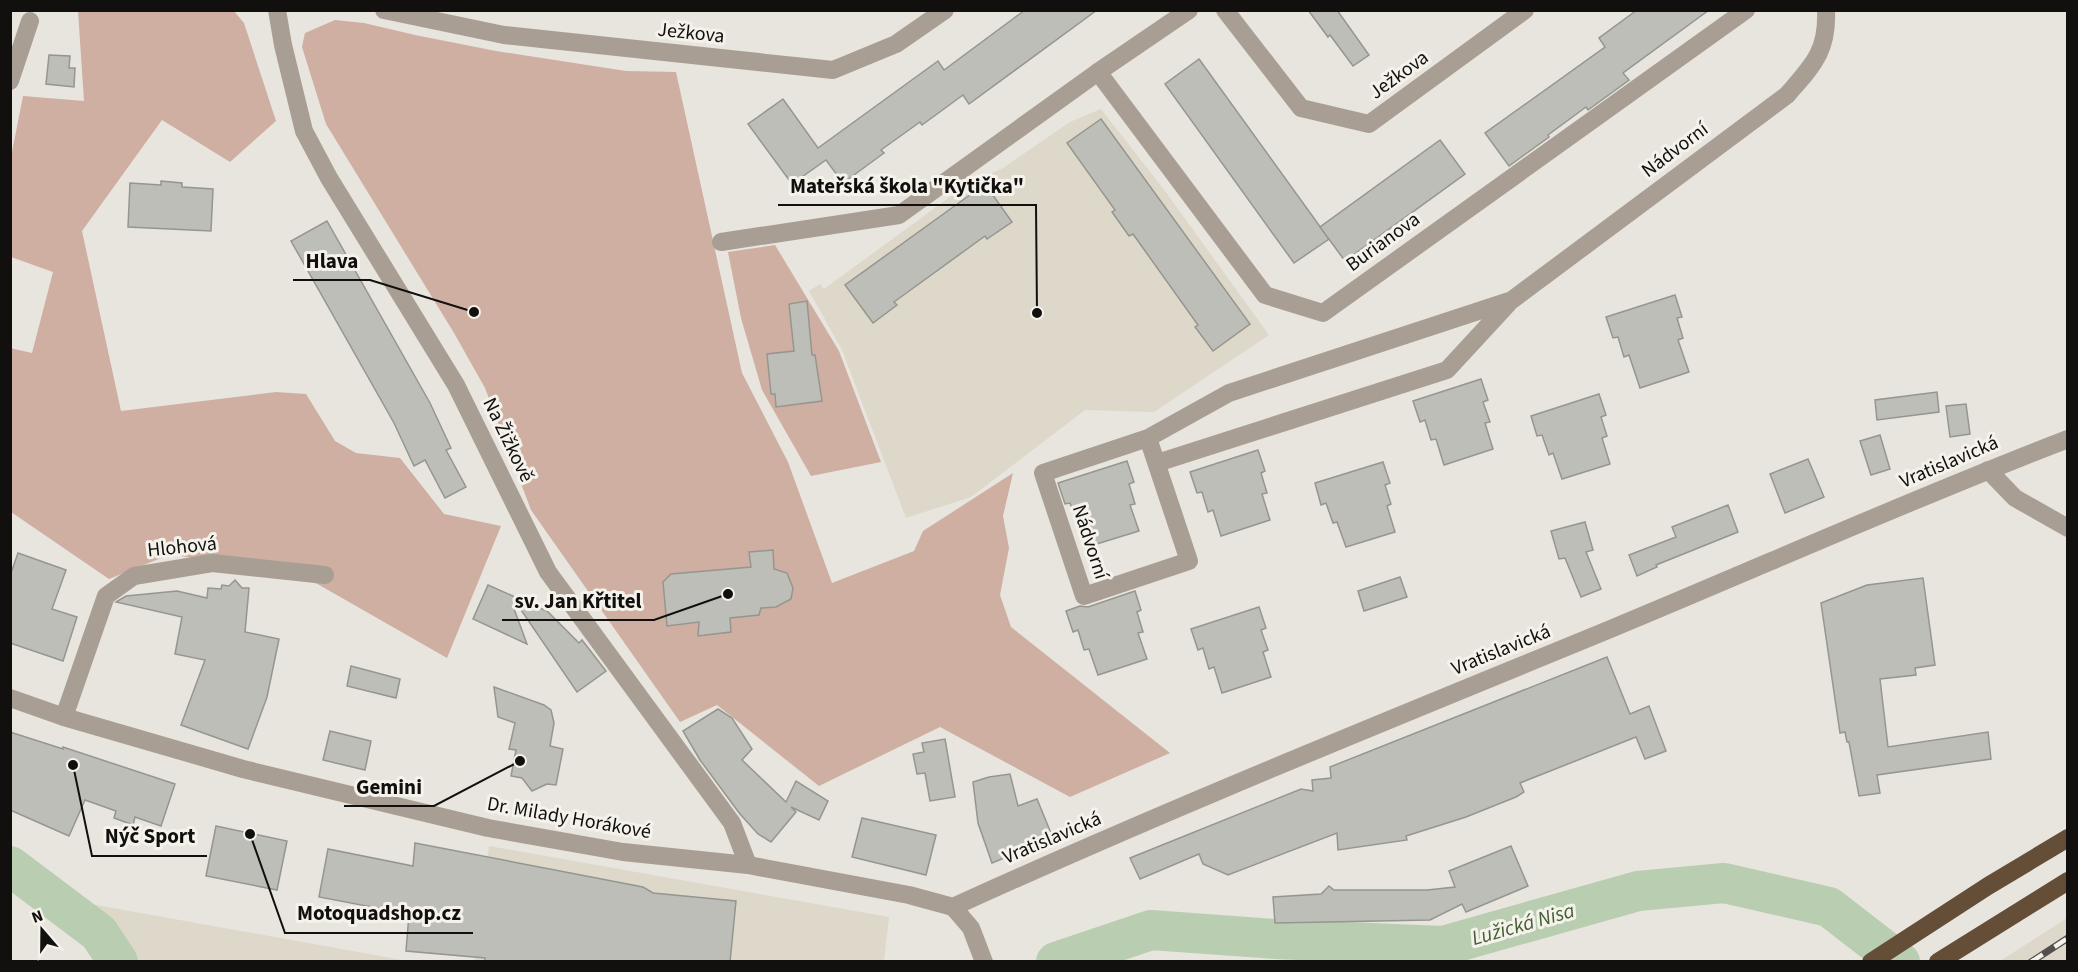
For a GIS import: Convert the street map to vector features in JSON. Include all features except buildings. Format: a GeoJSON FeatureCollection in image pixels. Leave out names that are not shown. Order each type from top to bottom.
{"type":"FeatureCollection","features":[{"type":"Feature","properties":{"kind":"highway"},"geometry":{"type":"LineString","coordinates":[[1871,962],[2067,838]]}},
{"type":"Feature","properties":{"kind":"highway"},"geometry":{"type":"LineString","coordinates":[[1938,962],[2067,881]]}},
{"type":"Feature","properties":{"kind":"street","name":"Na Žižkově"},"geometry":{"type":"LineString","coordinates":[[277,10],[303,130],[329,178],[456,385],[548,572],[732,823],[747,865]]}},
{"type":"Feature","properties":{"kind":"street","name":"Ježkova"},"geometry":{"type":"LineString","coordinates":[[384,10],[504,35],[833,70],[896,44],[945,10]]}},
{"type":"Feature","properties":{"kind":"street"},"geometry":{"type":"LineString","coordinates":[[721,242],[898,215],[1189,10]]}},
{"type":"Feature","properties":{"kind":"street","name":"Ježkova"},"geometry":{"type":"LineString","coordinates":[[1225,10],[1301,108],[1369,124],[1525,10]]}},
{"type":"Feature","properties":{"kind":"street","name":"Burianova"},"geometry":{"type":"LineString","coordinates":[[1098,72],[1265,296],[1323,313],[1746,10]]}},
{"type":"Feature","properties":{"kind":"street","name":"Nádvorní"},"geometry":{"type":"LineString","coordinates":[[1157,463],[1447,370],[1512,300],[1787,95],[1817,60],[1827,26],[1826,10]]}},
{"type":"Feature","properties":{"kind":"street"},"geometry":{"type":"LineString","coordinates":[[10,81],[30,21]]}},
{"type":"Feature","properties":{"kind":"street","name":"Nádvorní"},"geometry":{"type":"LineString","coordinates":[[1148,438],[1189,561],[1084,597],[1043,473],[1148,438],[1229,393],[1512,300]]}},
{"type":"Feature","properties":{"kind":"street","name":"Vratislavická"},"geometry":{"type":"LineString","coordinates":[[952,907],[1288,762],[2067,439]]}},
{"type":"Feature","properties":{"kind":"street"},"geometry":{"type":"LineString","coordinates":[[1988,470],[2015,498],[2067,528]]}},
{"type":"Feature","properties":{"kind":"street","name":"Hlohová"},"geometry":{"type":"LineString","coordinates":[[64,717],[106,596],[134,576],[212,563],[325,575]]}},
{"type":"Feature","properties":{"kind":"street","name":"Dr. Milady Horákové"},"geometry":{"type":"LineString","coordinates":[[10,698],[64,717],[243,769],[496,830],[623,852],[747,865],[909,895],[952,907]]}},
{"type":"Feature","properties":{"kind":"street"},"geometry":{"type":"LineString","coordinates":[[952,907],[971,928],[982,955]]}},
{"type":"Feature","properties":{"kind":"shaded area"},"geometry":{"type":"Polygon","coordinates":[[[78,11],[234,11],[244,23],[276,121],[230,162],[162,120],[82,231],[121,411],[276,392],[306,394],[335,441],[356,453],[400,458],[444,514],[501,526],[447,658],[314,582],[171,554],[109,579],[11,512],[10,348],[32,353],[53,272],[11,257],[11,157],[23,96],[84,101],[78,11]]]}},
{"type":"Feature","properties":{"kind":"shaded area"},"geometry":{"type":"Polygon","coordinates":[[[335,20],[364,23],[496,51],[626,71],[676,72],[742,373],[788,462],[832,583],[914,551],[923,531],[1013,473],[1003,516],[1009,548],[1000,595],[1011,627],[1170,753],[1070,797],[940,727],[819,786],[717,705],[680,722],[531,510],[485,388],[454,333],[326,124],[302,47],[305,33],[335,20]],[[773,550],[749,552],[751,567],[667,621],[672,625],[699,622],[699,635],[730,632],[730,618],[759,615],[761,608],[777,607],[791,599],[793,588],[787,574],[774,569],[773,550]]]}},
{"type":"Feature","properties":{"kind":"shaded area"},"geometry":{"type":"Polygon","coordinates":[[[1101,109],[1165,191],[1269,335],[1154,412],[1085,410],[971,497],[906,518],[842,350],[809,291],[820,284],[824,289],[969,183],[1003,168],[1070,122],[1101,109]]]}},
{"type":"Feature","properties":{"kind":"shaded area"},"geometry":{"type":"Polygon","coordinates":[[[775,245],[839,351],[881,462],[811,476],[762,390],[741,318],[728,252],[775,245]]]}},
{"type":"Feature","properties":{"kind":"shaded area"},"geometry":{"type":"Polygon","coordinates":[[[489,846],[889,917],[884,961],[474,962],[489,846]]]}},
{"type":"Feature","properties":{"kind":"shaded area"},"geometry":{"type":"Polygon","coordinates":[[[74,901],[408,961],[136,961],[119,933],[74,901]]]}},
{"type":"Feature","properties":{"kind":"shaded area"},"geometry":{"type":"Polygon","coordinates":[[[2067,918],[2067,961],[2000,961],[2067,918]]]}},
{"type":"Feature","properties":{"kind":"waterway","name":"Lužická Nisa"},"geometry":{"type":"LineString","coordinates":[[10,866],[99,933],[118,962]]}},
{"type":"Feature","properties":{"kind":"waterway","name":"Lužická Nisa"},"geometry":{"type":"LineString","coordinates":[[1056,962],[1151,930],[1275,939],[1443,946],[1638,891],[1724,883],[1829,907],[1900,962]]}},
{"type":"Feature","properties":{"kind":"waterway"},"geometry":{"type":"LineString","coordinates":[[1303,962],[1320,941]]}},
{"type":"Feature","properties":{"kind":"railway"},"geometry":{"type":"LineString","coordinates":[[2031,962],[2068,938]]}},
{"type":"Feature","properties":{"kind":"place","name":"Hlava"},"geometry":{"type":"Point","coordinates":[474,312]}},
{"type":"Feature","properties":{"kind":"place","name":"Mateřská škola \"Kytička\""},"geometry":{"type":"Point","coordinates":[1037,313]}},
{"type":"Feature","properties":{"kind":"place","name":"sv. Jan Křtitel"},"geometry":{"type":"Point","coordinates":[728,594]}},
{"type":"Feature","properties":{"kind":"place","name":"Gemini"},"geometry":{"type":"Point","coordinates":[520,761]}},
{"type":"Feature","properties":{"kind":"place","name":"Nýč Sport"},"geometry":{"type":"Point","coordinates":[73,765]}},
{"type":"Feature","properties":{"kind":"place","name":"Motoquadshop.cz"},"geometry":{"type":"Point","coordinates":[250,834]}}]}
